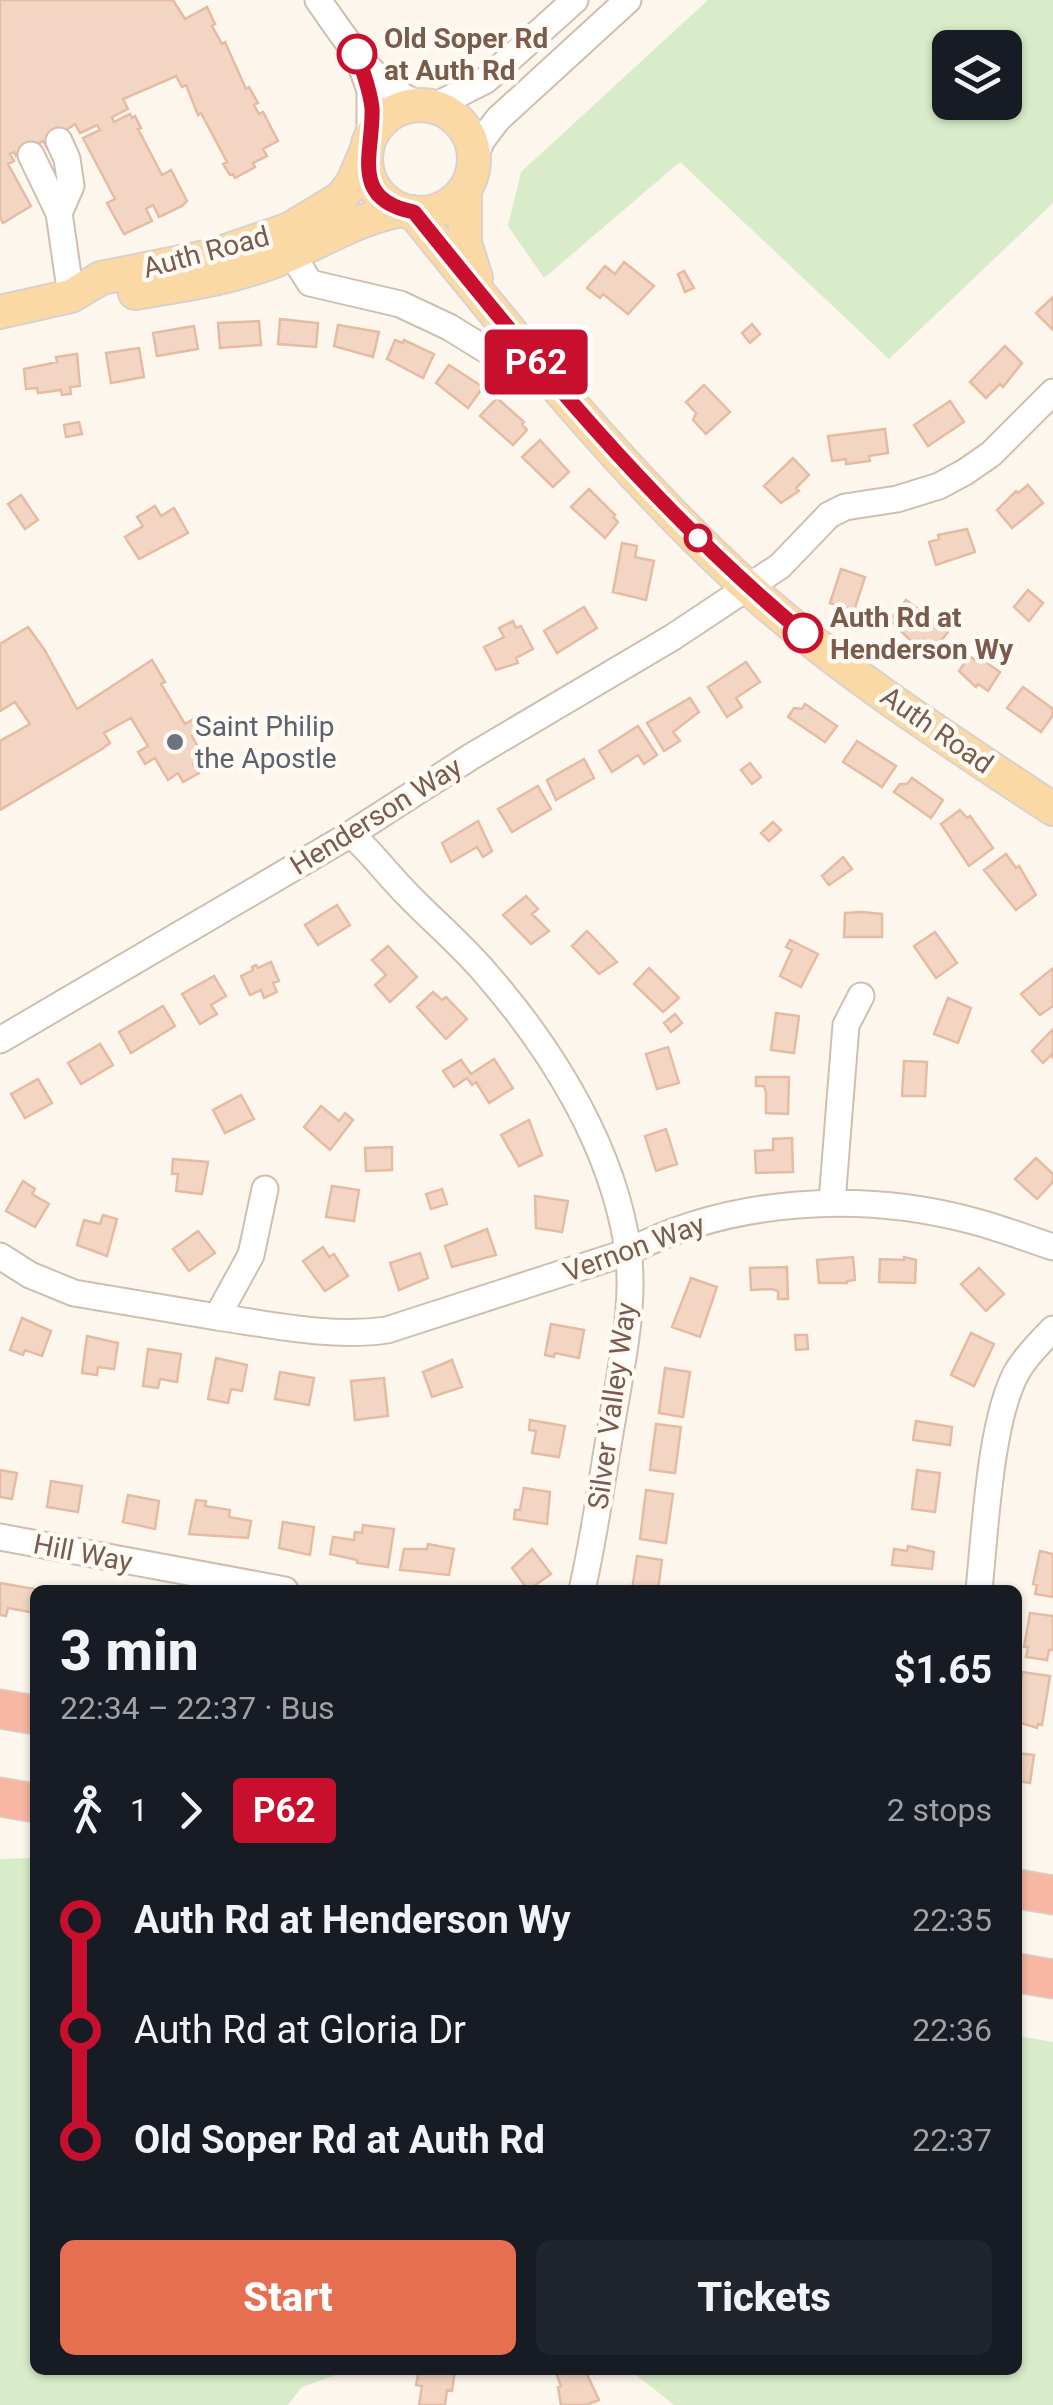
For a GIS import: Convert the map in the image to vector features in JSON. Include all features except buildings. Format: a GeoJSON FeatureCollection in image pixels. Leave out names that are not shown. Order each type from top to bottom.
{"type":"FeatureCollection","features":[{"type":"Feature","properties":{"kind":"highway"},"geometry":{"type":"LineString","coordinates":[[0,1709],[30,1714]]}},
{"type":"Feature","properties":{"kind":"highway"},"geometry":{"type":"LineString","coordinates":[[0,1796],[30,1802]]}},
{"type":"Feature","properties":{"kind":"highway"},"geometry":{"type":"LineString","coordinates":[[0,1813],[30,1816]]}},
{"type":"Feature","properties":{"kind":"highway"},"geometry":{"type":"LineString","coordinates":[[1022,1889],[1053,1895]]}},
{"type":"Feature","properties":{"kind":"highway"},"geometry":{"type":"LineString","coordinates":[[1022,1974],[1053,1979]]}},
{"type":"Feature","properties":{"kind":"main road"},"geometry":{"type":"LineString","coordinates":[[428,106],[459,120],[470,137],[475,156],[473,174],[465,191],[452,204],[436,211],[407,211],[388,202],[370,178],[369,144],[391,113],[428,106]]}},
{"type":"Feature","properties":{"kind":"main road","name":"Auth Road"},"geometry":{"type":"LineString","coordinates":[[72,296],[101,278],[210,256],[290,229],[341,198],[353,182],[369,144]]}},
{"type":"Feature","properties":{"kind":"main road","name":"Auth Road"},"geometry":{"type":"LineString","coordinates":[[465,191],[464,243],[472,272],[490,304]]}},
{"type":"Feature","properties":{"kind":"main road","name":"Auth Road"},"geometry":{"type":"LineString","coordinates":[[0,312],[72,296],[103,299],[211,280],[291,253],[366,218],[407,211],[620,456],[750,588],[830,655],[1053,810]]}},
{"type":"Feature","properties":{"kind":"street"},"geometry":{"type":"LineString","coordinates":[[318,0],[357,54],[402,98],[428,106],[486,80],[575,0]]}},
{"type":"Feature","properties":{"kind":"street"},"geometry":{"type":"LineString","coordinates":[[475,156],[498,120],[628,0]]}},
{"type":"Feature","properties":{"kind":"street"},"geometry":{"type":"LineString","coordinates":[[357,54],[370,90],[369,144]]}},
{"type":"Feature","properties":{"kind":"street"},"geometry":{"type":"LineString","coordinates":[[59,141],[67,159],[71,186],[59,214]]}},
{"type":"Feature","properties":{"kind":"street"},"geometry":{"type":"LineString","coordinates":[[31,155],[59,214],[72,296]]}},
{"type":"Feature","properties":{"kind":"street"},"geometry":{"type":"LineString","coordinates":[[291,253],[304,277],[316,286],[400,304],[449,327],[501,359],[525,349]]}},
{"type":"Feature","properties":{"kind":"street","name":"Henderson Way"},"geometry":{"type":"LineString","coordinates":[[0,1040],[350,834],[750,588],[789,558],[830,515],[845,507],[897,500],[940,486],[966,472],[991,454],[1053,392]]}},
{"type":"Feature","properties":{"kind":"street","name":"Silver Valley Way"},"geometry":{"type":"LineString","coordinates":[[350,834],[487,974],[527,1025],[592,1133],[628,1252],[629,1292],[621,1369],[583,1585]]}},
{"type":"Feature","properties":{"kind":"street"},"geometry":{"type":"LineString","coordinates":[[832,1202],[846,1025],[861,996]]}},
{"type":"Feature","properties":{"kind":"street"},"geometry":{"type":"LineString","coordinates":[[217,1317],[251,1255],[265,1189]]}},
{"type":"Feature","properties":{"kind":"street","name":"Vernon Way"},"geometry":{"type":"LineString","coordinates":[[0,1256],[30,1275],[74,1293],[217,1317],[356,1334],[387,1330],[628,1252],[692,1224],[736,1214],[832,1202],[932,1212],[972,1220],[1053,1246]]}},
{"type":"Feature","properties":{"kind":"street"},"geometry":{"type":"LineString","coordinates":[[980,1585],[1005,1403],[1018,1370],[1053,1329]]}},
{"type":"Feature","properties":{"kind":"street","name":"Hill Way"},"geometry":{"type":"LineString","coordinates":[[0,1537],[258,1585]]}},
{"type":"Feature","properties":{"kind":"green space"},"geometry":{"type":"Polygon","coordinates":[[[708,0],[1053,0],[1053,203],[889,359],[680,162],[544,278],[508,226],[521,172],[708,0]]]}},
{"type":"Feature","properties":{"kind":"green space"},"geometry":{"type":"Polygon","coordinates":[[[30,1858],[30,2375],[336,2375],[302,2387],[288,2405],[0,2405],[0,1859],[30,1858]]]}},
{"type":"Feature","properties":{"kind":"green space"},"geometry":{"type":"Polygon","coordinates":[[[1022,2037],[1053,2042],[1053,2405],[674,2405],[636,2375],[1022,2375],[1022,2037]]]}},
{"type":"Feature","properties":{"kind":"bus line","name":"P62"},"geometry":{"type":"LineString","coordinates":[[357,54],[370,90],[372,112],[366,164],[377,192],[401,210],[414,212],[561,392],[620,456],[729,570],[803,633]]}},
{"type":"Feature","properties":{"kind":"place","name":"Old Soper Rd at Auth Rd"},"geometry":{"type":"Point","coordinates":[357,54]}},
{"type":"Feature","properties":{"kind":"place","name":"Auth Rd at Henderson Wy"},"geometry":{"type":"Point","coordinates":[803,633]}},
{"type":"Feature","properties":{"kind":"place","name":"Saint Philip the Apostle"},"geometry":{"type":"Point","coordinates":[175,742]}}]}
